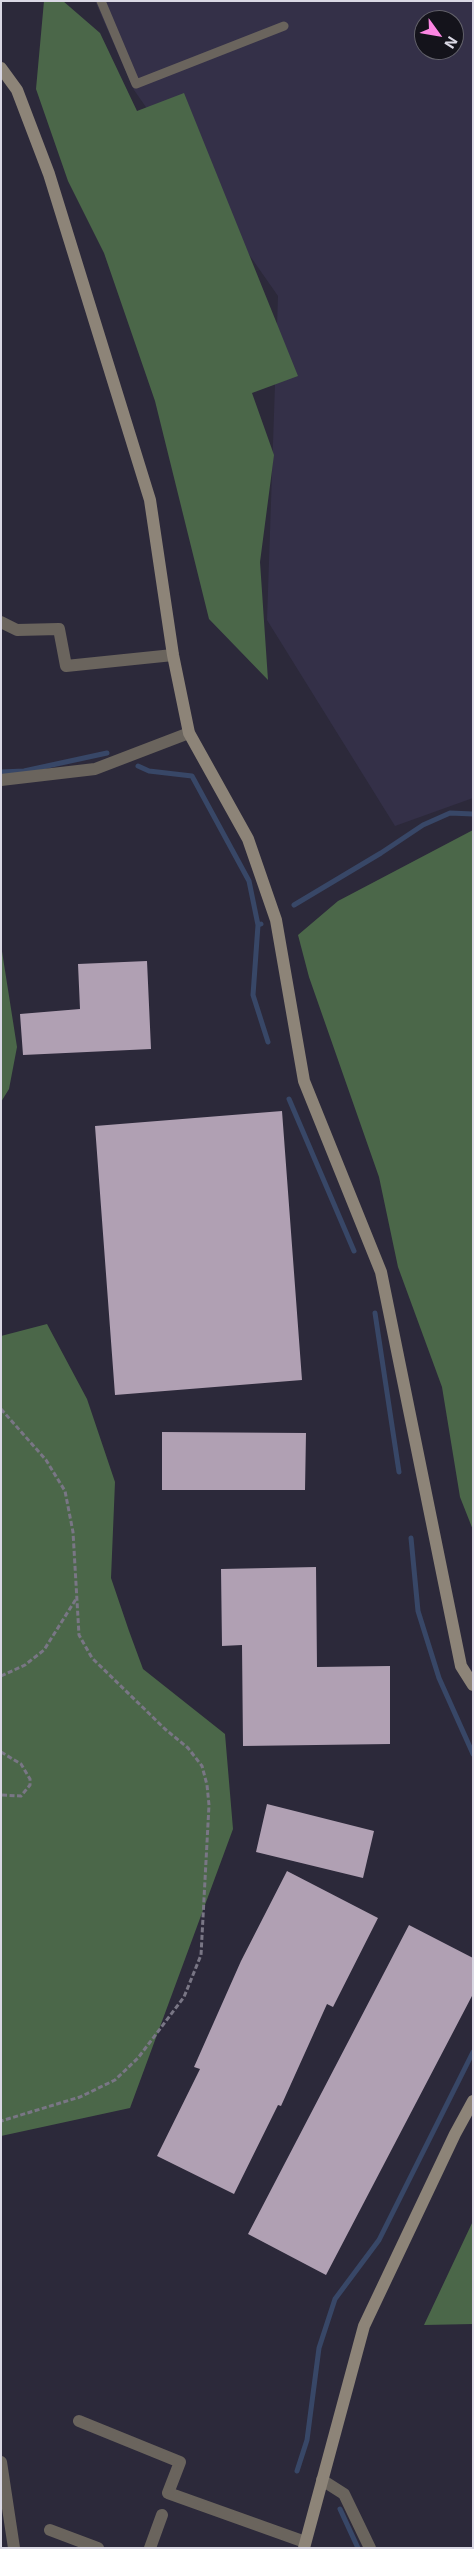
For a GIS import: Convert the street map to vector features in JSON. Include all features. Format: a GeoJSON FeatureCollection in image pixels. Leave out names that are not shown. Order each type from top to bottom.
{"type":"FeatureCollection","features":[{"type":"Feature","properties":{"kind":"street"},"geometry":{"type":"LineString","coordinates":[[1,68],[17,90],[49,174],[147,490],[173,655],[189,734],[248,840],[276,920],[304,1081],[381,1272],[461,1666],[473,1685]]}},
{"type":"Feature","properties":{"kind":"street"},"geometry":{"type":"LineString","coordinates":[[1,622],[17,630],[59,629],[66,666],[173,655]]}},
{"type":"Feature","properties":{"kind":"street"},"geometry":{"type":"LineString","coordinates":[[1,780],[95,769],[189,734]]}},
{"type":"Feature","properties":{"kind":"street"},"geometry":{"type":"LineString","coordinates":[[79,2421],[180,2462],[168,2493],[305,2545],[364,2326],[455,2134],[473,2101]]}},
{"type":"Feature","properties":{"kind":"street"},"geometry":{"type":"LineString","coordinates":[[1,2462],[14,2548]]}},
{"type":"Feature","properties":{"kind":"street"},"geometry":{"type":"LineString","coordinates":[[322,2480],[344,2494],[370,2548]]}},
{"type":"Feature","properties":{"kind":"street"},"geometry":{"type":"LineString","coordinates":[[150,2548],[162,2515]]}},
{"type":"Feature","properties":{"kind":"street"},"geometry":{"type":"LineString","coordinates":[[50,2530],[98,2548]]}},
{"type":"Feature","properties":{"kind":"lane"},"geometry":{"type":"LineString","coordinates":[[101,1],[136,84],[284,26]]}},
{"type":"Feature","properties":{"kind":"path"},"geometry":{"type":"LineString","coordinates":[[1,1410],[46,1460],[65,1492],[73,1532],[79,1635],[92,1658],[164,1729],[188,1748],[202,1766],[207,1785],[209,1805],[201,1954],[184,1997],[138,2058],[115,2080],[80,2097],[1,2121]]}},
{"type":"Feature","properties":{"kind":"path"},"geometry":{"type":"LineString","coordinates":[[1,1676],[25,1665],[44,1650],[77,1598]]}},
{"type":"Feature","properties":{"kind":"path"},"geometry":{"type":"LineString","coordinates":[[1,1752],[21,1764],[30,1780],[30,1785],[21,1796],[1,1795]]}},
{"type":"Feature","properties":{"kind":"shaded area"},"geometry":{"type":"Polygon","coordinates":[[[95,1],[473,1],[473,798],[395,826],[267,620],[278,296],[134,90],[95,1]]]}},
{"type":"Feature","properties":{"kind":"green space"},"geometry":{"type":"Polygon","coordinates":[[[44,1],[63,1],[100,33],[137,111],[184,93],[298,376],[252,393],[274,455],[260,562],[268,680],[209,619],[155,401],[104,253],[68,181],[36,89],[44,1]]]}},
{"type":"Feature","properties":{"kind":"green space"},"geometry":{"type":"Polygon","coordinates":[[[473,830],[473,1530],[460,1497],[442,1387],[398,1267],[379,1177],[309,977],[298,935],[338,901],[473,830]]]}},
{"type":"Feature","properties":{"kind":"green space"},"geometry":{"type":"Polygon","coordinates":[[[1,945],[17,1047],[9,1089],[1,1102],[1,945]]]}},
{"type":"Feature","properties":{"kind":"green space"},"geometry":{"type":"Polygon","coordinates":[[[47,1324],[87,1399],[115,1482],[111,1578],[129,1631],[143,1669],[225,1734],[233,1829],[130,2108],[1,2136],[1,1336],[47,1324]]]}},
{"type":"Feature","properties":{"kind":"green space"},"geometry":{"type":"Polygon","coordinates":[[[473,2221],[473,2324],[424,2325],[473,2221]]]}},
{"type":"Feature","properties":{"kind":"building"},"geometry":{"type":"Polygon","coordinates":[[[147,961],[151,1049],[23,1055],[20,1014],[80,1009],[78,964],[147,961]]]}},
{"type":"Feature","properties":{"kind":"building"},"geometry":{"type":"Polygon","coordinates":[[[282,1111],[302,1380],[115,1395],[95,1126],[282,1111]]]}},
{"type":"Feature","properties":{"kind":"building"},"geometry":{"type":"Polygon","coordinates":[[[162,1432],[306,1433],[305,1490],[162,1490],[162,1432]]]}},
{"type":"Feature","properties":{"kind":"building"},"geometry":{"type":"Polygon","coordinates":[[[316,1567],[317,1667],[390,1666],[390,1744],[243,1746],[242,1645],[222,1646],[221,1569],[316,1567]]]}},
{"type":"Feature","properties":{"kind":"building"},"geometry":{"type":"Polygon","coordinates":[[[267,1804],[374,1831],[363,1878],[256,1852],[267,1804]]]}},
{"type":"Feature","properties":{"kind":"building"},"geometry":{"type":"Polygon","coordinates":[[[287,1871],[378,1918],[333,2007],[327,2004],[281,2106],[278,2105],[234,2194],[157,2156],[200,2069],[194,2067],[241,1961],[287,1871]]]}},
{"type":"Feature","properties":{"kind":"building"},"geometry":{"type":"Polygon","coordinates":[[[409,1925],[473,1958],[473,1994],[326,2275],[248,2234],[409,1925]]]}},
{"type":"Feature","properties":{"kind":"waterway"},"geometry":{"type":"LineString","coordinates":[[1,772],[24,771],[107,753]]}},
{"type":"Feature","properties":{"kind":"waterway"},"geometry":{"type":"LineString","coordinates":[[138,766],[149,771],[192,776],[249,881],[258,925]]}},
{"type":"Feature","properties":{"kind":"waterway"},"geometry":{"type":"LineString","coordinates":[[294,905],[381,853],[423,825],[450,813],[473,814]]}},
{"type":"Feature","properties":{"kind":"waterway"},"geometry":{"type":"LineString","coordinates":[[261,924],[258,925],[253,995],[268,1042]]}},
{"type":"Feature","properties":{"kind":"waterway"},"geometry":{"type":"LineString","coordinates":[[289,1099],[354,1251]]}},
{"type":"Feature","properties":{"kind":"waterway"},"geometry":{"type":"LineString","coordinates":[[375,1313],[399,1472]]}},
{"type":"Feature","properties":{"kind":"waterway"},"geometry":{"type":"LineString","coordinates":[[411,1538],[418,1611],[439,1678],[473,1754]]}},
{"type":"Feature","properties":{"kind":"waterway"},"geometry":{"type":"LineString","coordinates":[[297,2471],[307,2440],[319,2348],[335,2299],[379,2240],[473,2052]]}},
{"type":"Feature","properties":{"kind":"waterway"},"geometry":{"type":"LineString","coordinates":[[340,2509],[358,2548]]}}]}
